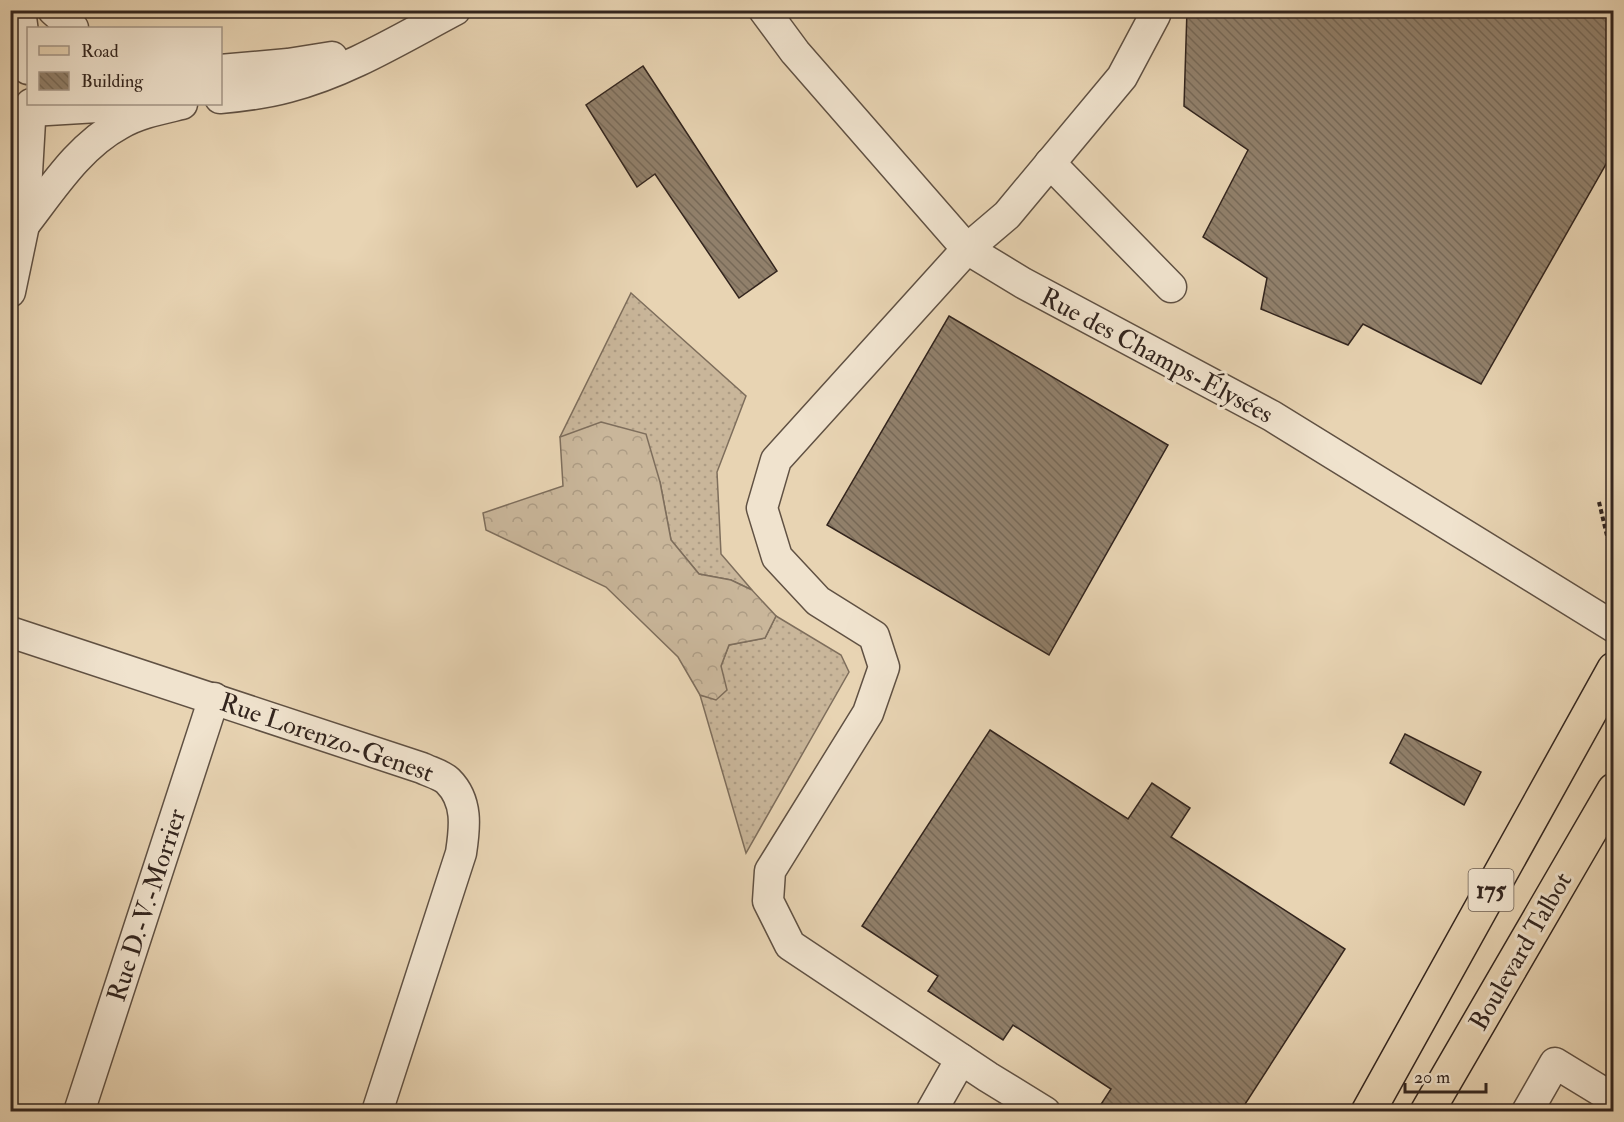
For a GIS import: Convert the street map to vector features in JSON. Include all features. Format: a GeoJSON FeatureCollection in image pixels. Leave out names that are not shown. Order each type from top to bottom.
{"type":"FeatureCollection","features":[{"type":"Feature","properties":{"kind":"main road","name":"Boulevard Talbot"},"geometry":{"type":"LineString","coordinates":[[1368,1112],[1614,669]]}},
{"type":"Feature","properties":{"kind":"main road","name":"Boulevard Talbot"},"geometry":{"type":"LineString","coordinates":[[1427,1112],[1614,790]]}},
{"type":"Feature","properties":{"kind":"street"},"geometry":{"type":"LineString","coordinates":[[20,10],[27,62]]}},
{"type":"Feature","properties":{"kind":"street"},"geometry":{"type":"LineString","coordinates":[[53,10],[72,27]]}},
{"type":"Feature","properties":{"kind":"street"},"geometry":{"type":"LineString","coordinates":[[222,99],[290,87],[335,71],[455,10]]}},
{"type":"Feature","properties":{"kind":"street","name":"Rue des Champs-Élysées"},"geometry":{"type":"LineString","coordinates":[[764,10],[795,52],[967,249],[1023,283],[1272,416],[1614,627]]}},
{"type":"Feature","properties":{"kind":"street"},"geometry":{"type":"LineString","coordinates":[[1045,1112],[790,945],[768,901],[770,871],[868,713],[884,667],[874,636],[818,601],[777,556],[762,508],[776,460],[967,249],[1006,215],[1050,163],[1122,77],[1155,15],[1155,10]]}},
{"type":"Feature","properties":{"kind":"street"},"geometry":{"type":"LineString","coordinates":[[222,70],[288,64],[340,56],[391,44]]}},
{"type":"Feature","properties":{"kind":"street"},"geometry":{"type":"LineString","coordinates":[[10,292],[24,225],[31,107],[118,105]]}},
{"type":"Feature","properties":{"kind":"street"},"geometry":{"type":"LineString","coordinates":[[24,225],[92,142],[120,123],[147,112],[178,105]]}},
{"type":"Feature","properties":{"kind":"street"},"geometry":{"type":"LineString","coordinates":[[1050,163],[1171,287]]}},
{"type":"Feature","properties":{"kind":"street","name":"Rue Lorenzo-Genest"},"geometry":{"type":"LineString","coordinates":[[10,632],[422,768],[447,780],[460,798],[466,823],[461,853],[377,1112]]}},
{"type":"Feature","properties":{"kind":"street","name":"Rue D.-V.-Morrier"},"geometry":{"type":"LineString","coordinates":[[79,1112],[214,698]]}},
{"type":"Feature","properties":{"kind":"street"},"geometry":{"type":"LineString","coordinates":[[930,1112],[961,1059]]}},
{"type":"Feature","properties":{"kind":"street"},"geometry":{"type":"LineString","coordinates":[[1527,1112],[1556,1063],[1614,1099]]}},
{"type":"Feature","properties":{"kind":"path"},"geometry":{"type":"LineString","coordinates":[[1599,502],[1614,565]]}},
{"type":"Feature","properties":{"kind":"green space"},"geometry":{"type":"Polygon","coordinates":[[[631,293],[746,396],[717,472],[721,554],[752,590],[731,580],[699,574],[671,540],[660,482],[560,437],[631,293]]]}},
{"type":"Feature","properties":{"kind":"green space"},"geometry":{"type":"Polygon","coordinates":[[[601,422],[646,434],[660,482],[671,540],[699,574],[731,580],[752,590],[776,616],[765,638],[729,645],[721,666],[727,690],[716,700],[700,695],[678,657],[606,587],[486,530],[483,513],[563,486],[560,437],[601,422]]]}},
{"type":"Feature","properties":{"kind":"green space"},"geometry":{"type":"Polygon","coordinates":[[[776,616],[841,655],[849,672],[746,853],[700,695],[716,699],[721,666],[729,645],[765,638],[776,616]]]}},
{"type":"Feature","properties":{"kind":"building"},"geometry":{"type":"Polygon","coordinates":[[[1187,10],[1614,10],[1614,150],[1481,384],[1363,324],[1348,345],[1261,309],[1267,278],[1203,237],[1248,150],[1184,106],[1187,10]]]}},
{"type":"Feature","properties":{"kind":"building"},"geometry":{"type":"Polygon","coordinates":[[[643,66],[777,271],[739,298],[655,174],[637,187],[586,105],[643,66]]]}},
{"type":"Feature","properties":{"kind":"building"},"geometry":{"type":"Polygon","coordinates":[[[949,316],[1168,445],[1049,655],[827,525],[949,316]]]}},
{"type":"Feature","properties":{"kind":"building"},"geometry":{"type":"Polygon","coordinates":[[[990,730],[1128,819],[1152,783],[1190,808],[1171,837],[1345,949],[1240,1112],[1096,1112],[1111,1089],[1013,1025],[1003,1040],[928,991],[938,976],[862,926],[990,730]]]}},
{"type":"Feature","properties":{"kind":"building"},"geometry":{"type":"Polygon","coordinates":[[[1405,734],[1481,772],[1464,805],[1390,763],[1405,734]]]}}]}
